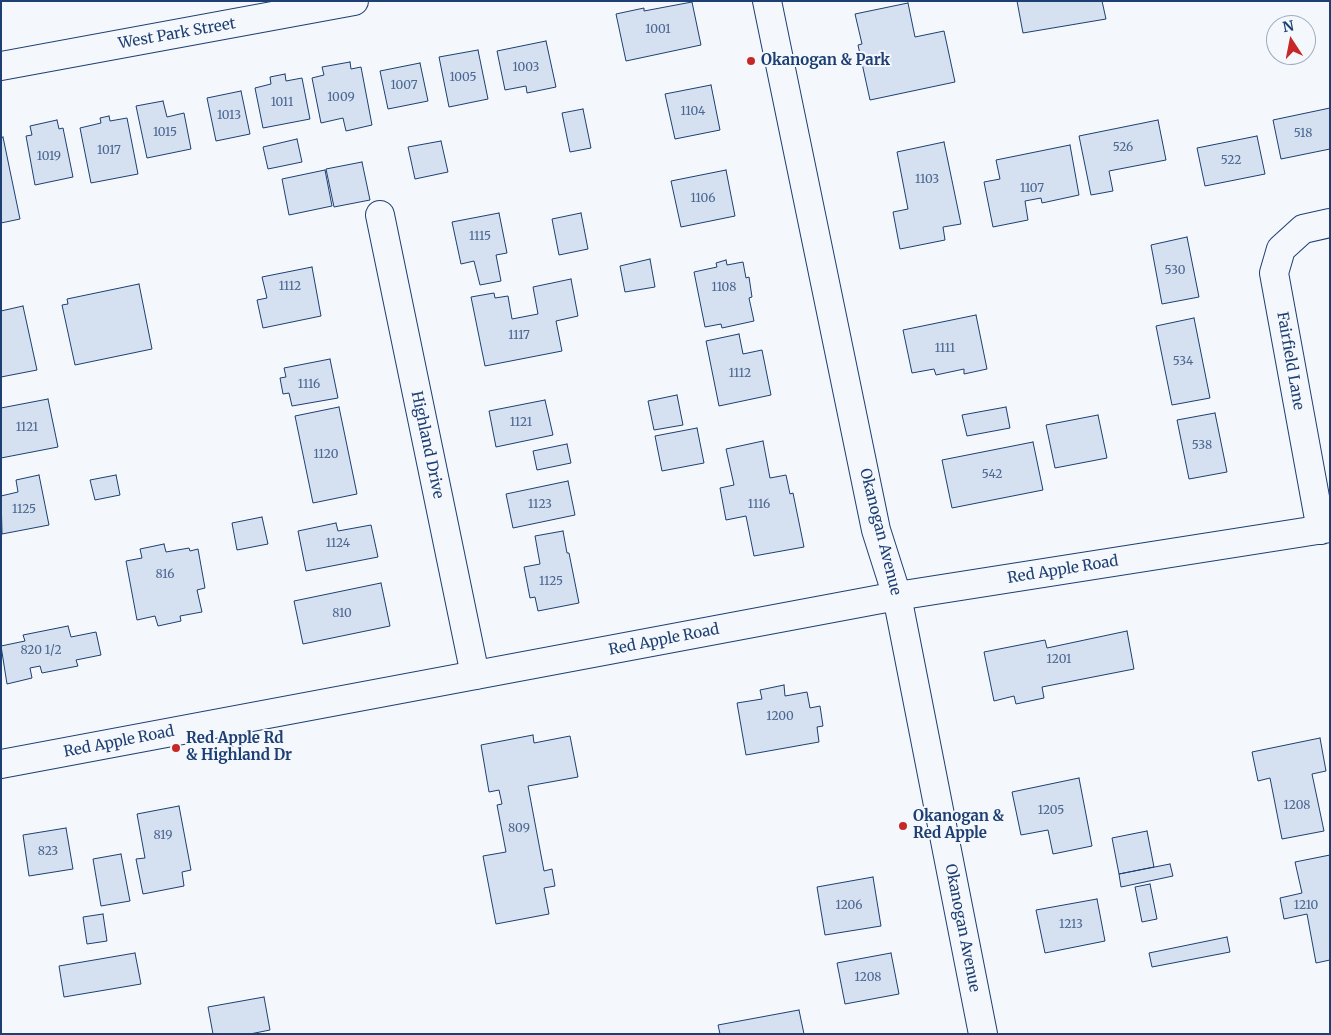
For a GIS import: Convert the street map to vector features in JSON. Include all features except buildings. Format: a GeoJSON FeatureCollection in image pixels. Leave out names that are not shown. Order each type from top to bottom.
{"type":"FeatureCollection","features":[{"type":"Feature","properties":{"kind":"street","name":"West Park Street"},"geometry":{"type":"LineString","coordinates":[[1,66],[354,1]]}},
{"type":"Feature","properties":{"kind":"street","name":"Okanogan Avenue"},"geometry":{"type":"LineString","coordinates":[[767,1],[876,530],[897,596],[983,1034]]}},
{"type":"Feature","properties":{"kind":"street","name":"Highland Drive"},"geometry":{"type":"LineString","coordinates":[[380,215],[475,675]]}},
{"type":"Feature","properties":{"kind":"street","name":"Fairfield Lane"},"geometry":{"type":"LineString","coordinates":[[1325,529],[1274,273],[1281,249],[1288,242],[1303,229],[1330,222]]}},
{"type":"Feature","properties":{"kind":"street","name":"Red Apple Road"},"geometry":{"type":"LineString","coordinates":[[1,764],[897,596],[1325,529]]}},
{"type":"Feature","properties":{"kind":"place","name":"Okanogan & Park"},"geometry":{"type":"Point","coordinates":[751,61]}},
{"type":"Feature","properties":{"kind":"place","name":"Red Apple Rd & Highland Dr"},"geometry":{"type":"Point","coordinates":[176,748]}},
{"type":"Feature","properties":{"kind":"place","name":"Okanogan & Red Apple"},"geometry":{"type":"Point","coordinates":[903,826]}}]}
